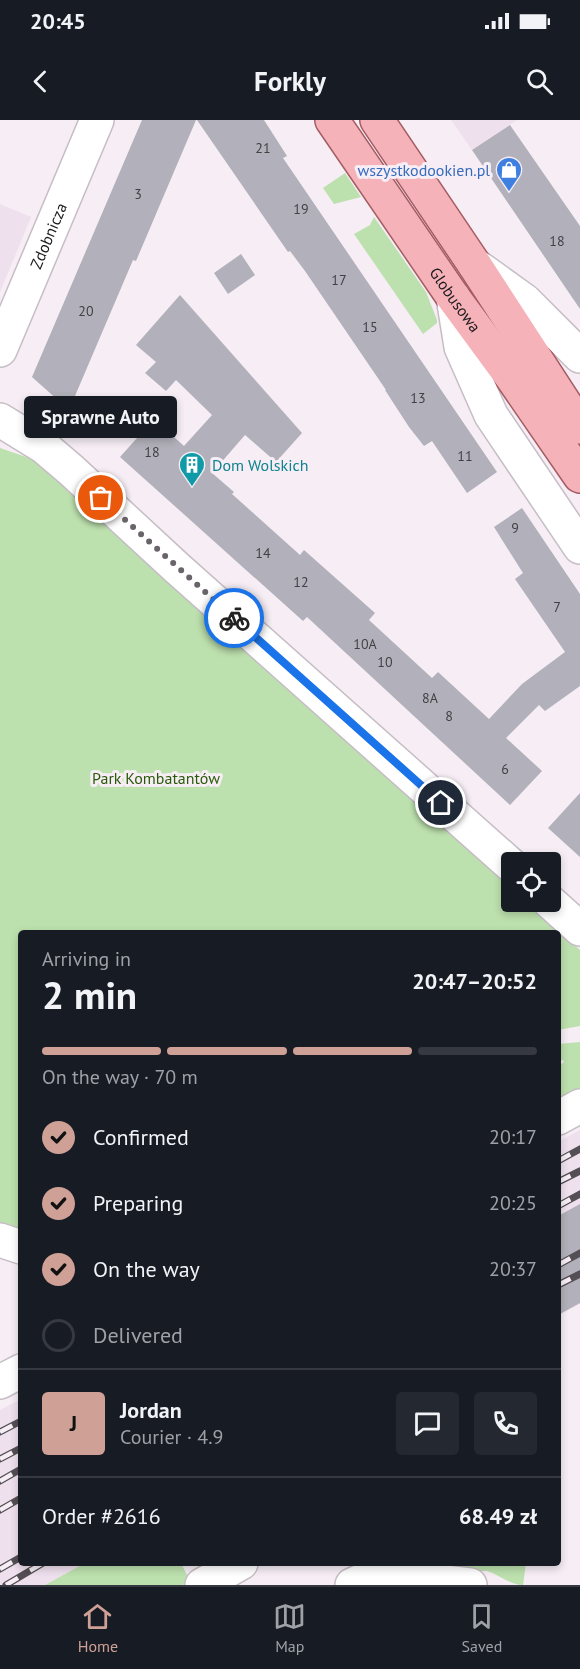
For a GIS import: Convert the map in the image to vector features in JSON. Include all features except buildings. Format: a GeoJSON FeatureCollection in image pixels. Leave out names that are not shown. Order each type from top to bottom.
{"type":"FeatureCollection","features":[{"type":"Feature","properties":{"kind":"main road","name":"Globusowa"},"geometry":{"type":"LineString","coordinates":[[332,120],[453,297],[580,476]]}},
{"type":"Feature","properties":{"kind":"main road","name":"Globusowa"},"geometry":{"type":"LineString","coordinates":[[377,120],[580,427]]}},
{"type":"Feature","properties":{"kind":"street","name":"Zdobnicza"},"geometry":{"type":"LineString","coordinates":[[0,350],[98,120]]}},
{"type":"Feature","properties":{"kind":"street"},"geometry":{"type":"LineString","coordinates":[[474,264],[525,301],[580,356]]}},
{"type":"Feature","properties":{"kind":"street"},"geometry":{"type":"LineString","coordinates":[[453,297],[461,347],[491,415],[580,547]]}},
{"type":"Feature","properties":{"kind":"street"},"geometry":{"type":"LineString","coordinates":[[0,420],[44,447],[501,856]]}},
{"type":"Feature","properties":{"kind":"street"},"geometry":{"type":"LineString","coordinates":[[561,912],[580,929]]}},
{"type":"Feature","properties":{"kind":"street"},"geometry":{"type":"LineString","coordinates":[[561,1116],[580,1106]]}},
{"type":"Feature","properties":{"kind":"street"},"geometry":{"type":"LineString","coordinates":[[0,1240],[18,1246]]}},
{"type":"Feature","properties":{"kind":"street"},"geometry":{"type":"LineString","coordinates":[[0,1383],[18,1373]]}},
{"type":"Feature","properties":{"kind":"street"},"geometry":{"type":"LineString","coordinates":[[202,1585],[236,1566]]}},
{"type":"Feature","properties":{"kind":"street"},"geometry":{"type":"LineString","coordinates":[[352,1585],[374,1575],[386,1575],[470,1585]]}},
{"type":"Feature","properties":{"kind":"shaded area"},"geometry":{"type":"Polygon","coordinates":[[[451,120],[517,120],[472,150],[451,120]]]}},
{"type":"Feature","properties":{"kind":"shaded area"},"geometry":{"type":"Polygon","coordinates":[[[0,204],[31,217],[0,292],[0,204]]]}},
{"type":"Feature","properties":{"kind":"shaded area"},"geometry":{"type":"Polygon","coordinates":[[[580,1130],[580,1304],[561,1314],[561,1140],[580,1130]]]}},
{"type":"Feature","properties":{"kind":"shaded area"},"geometry":{"type":"Polygon","coordinates":[[[18,1401],[18,1566],[80,1566],[45,1585],[0,1585],[0,1410],[18,1401]]]}},
{"type":"Feature","properties":{"kind":"green space"},"geometry":{"type":"Polygon","coordinates":[[[345,173],[361,197],[334,204],[323,188],[345,173]]]}},
{"type":"Feature","properties":{"kind":"green space"},"geometry":{"type":"Polygon","coordinates":[[[374,217],[426,292],[437,323],[423,334],[354,234],[370,225],[374,217]]]}},
{"type":"Feature","properties":{"kind":"green space","name":"Park Kombatantów"},"geometry":{"type":"Polygon","coordinates":[[[0,448],[29,458],[40,465],[501,879],[501,912],[536,912],[557,930],[18,930],[18,1231],[0,1226],[0,448]]]}},
{"type":"Feature","properties":{"kind":"green space","name":"Park Kombatantów"},"geometry":{"type":"Polygon","coordinates":[[[561,933],[580,950],[580,1026],[561,1029],[561,933]]]}},
{"type":"Feature","properties":{"kind":"green space"},"geometry":{"type":"Polygon","coordinates":[[[580,1042],[580,1089],[561,1098],[561,1064],[564,1062],[561,1061],[561,1044],[580,1042]]]}},
{"type":"Feature","properties":{"kind":"green space"},"geometry":{"type":"Polygon","coordinates":[[[80,1566],[182,1566],[190,1581],[183,1585],[45,1585],[80,1566]]]}},
{"type":"Feature","properties":{"kind":"green space"},"geometry":{"type":"Polygon","coordinates":[[[361,1566],[526,1566],[523,1585],[487,1571],[364,1572],[361,1566]]]}},
{"type":"Feature","properties":{"kind":"railway"},"geometry":{"type":"LineString","coordinates":[[561,1159],[580,1149]]}},
{"type":"Feature","properties":{"kind":"railway"},"geometry":{"type":"LineString","coordinates":[[561,1180],[580,1171]]}},
{"type":"Feature","properties":{"kind":"railway"},"geometry":{"type":"LineString","coordinates":[[561,1204],[580,1194]]}},
{"type":"Feature","properties":{"kind":"railway"},"geometry":{"type":"LineString","coordinates":[[561,1263],[580,1253]]}},
{"type":"Feature","properties":{"kind":"railway"},"geometry":{"type":"LineString","coordinates":[[561,1284],[580,1274]]}},
{"type":"Feature","properties":{"kind":"railway"},"geometry":{"type":"LineString","coordinates":[[0,1432],[18,1423]]}},
{"type":"Feature","properties":{"kind":"railway"},"geometry":{"type":"LineString","coordinates":[[0,1459],[18,1450]]}},
{"type":"Feature","properties":{"kind":"railway"},"geometry":{"type":"LineString","coordinates":[[0,1481],[18,1471]]}},
{"type":"Feature","properties":{"kind":"railway"},"geometry":{"type":"LineString","coordinates":[[0,1510],[18,1500]]}},
{"type":"Feature","properties":{"kind":"railway"},"geometry":{"type":"LineString","coordinates":[[0,1569],[18,1559]]}},
{"type":"Feature","properties":{"kind":"railway"},"geometry":{"type":"LineString","coordinates":[[6,1585],[38,1566]]}},
{"type":"Feature","properties":{"kind":"way so far"},"geometry":{"type":"LineString","coordinates":[[101,498],[234,618]]}},
{"type":"Feature","properties":{"kind":"place","name":"wszystkodookien.pl"},"geometry":{"type":"Point","coordinates":[509,193]}},
{"type":"Feature","properties":{"kind":"place","name":"Dom Wolskich"},"geometry":{"type":"Point","coordinates":[192,488]}},
{"type":"Feature","properties":{"kind":"place","name":"Sprawne Auto"},"geometry":{"type":"Point","coordinates":[101,498]}},
{"type":"Feature","properties":{"kind":"route"},"geometry":{"type":"LineString","coordinates":[[234,618],[441,803]]}}]}
